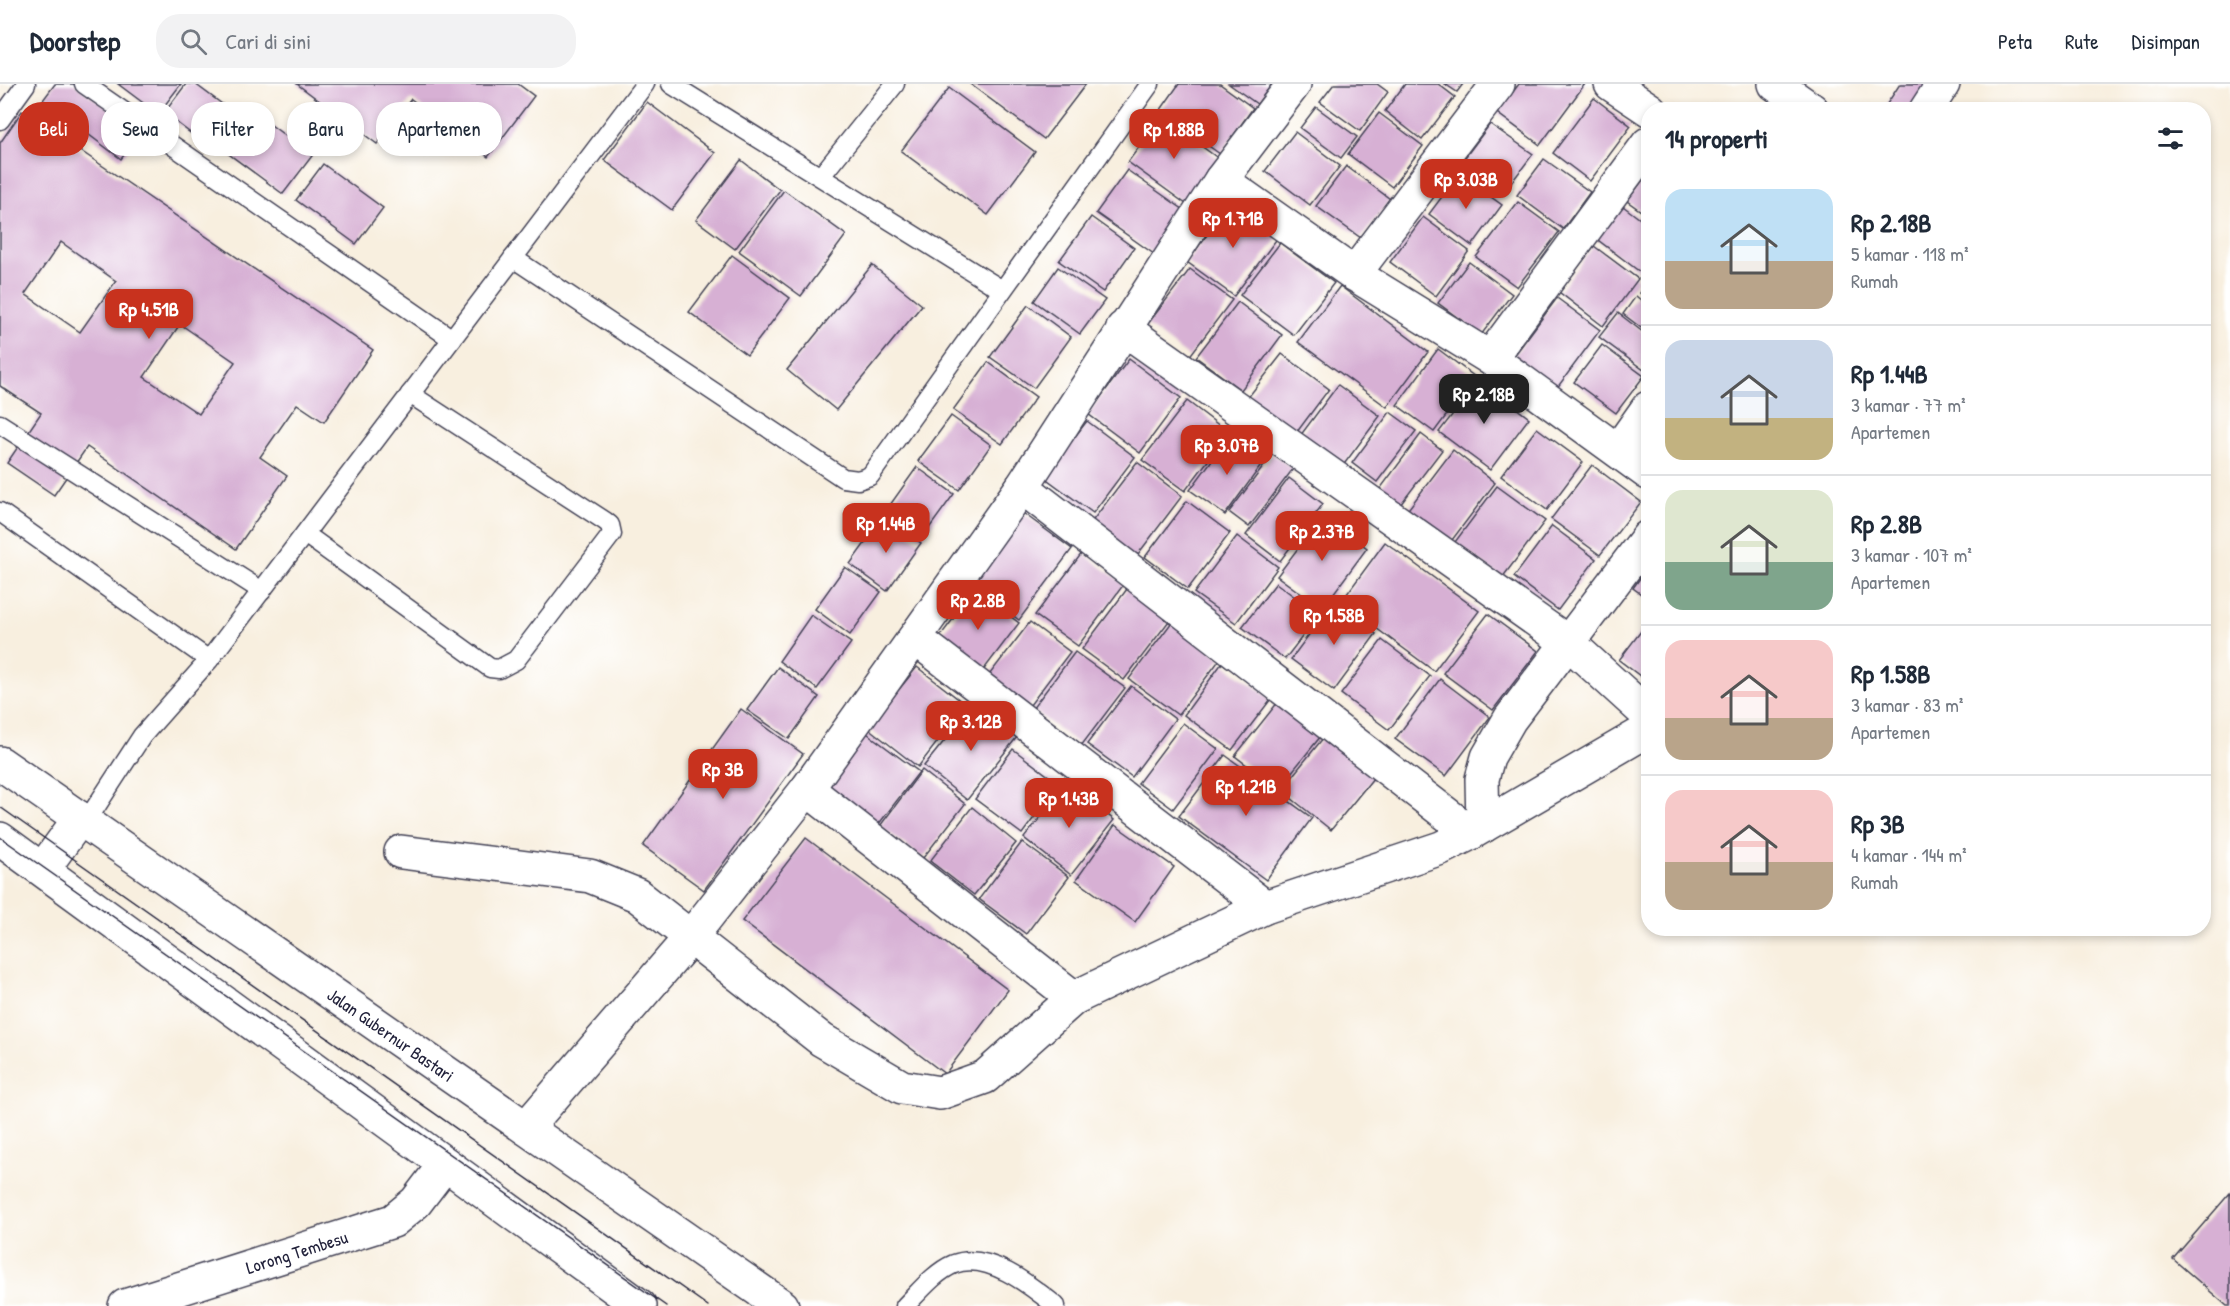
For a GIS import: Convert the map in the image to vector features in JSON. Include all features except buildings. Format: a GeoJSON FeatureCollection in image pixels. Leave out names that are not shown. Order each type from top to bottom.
{"type":"FeatureCollection","features":[{"type":"Feature","properties":{"kind":"main road"},"geometry":{"type":"LineString","coordinates":[[526,1128],[690,938],[807,789],[1022,487],[1221,180],[1294,84]]}},
{"type":"Feature","properties":{"kind":"main road"},"geometry":{"type":"LineString","coordinates":[[1354,274],[1498,84]]}},
{"type":"Feature","properties":{"kind":"main road"},"geometry":{"type":"LineString","coordinates":[[1611,84],[1641,104]]}},
{"type":"Feature","properties":{"kind":"main road"},"geometry":{"type":"LineString","coordinates":[[1775,84],[1801,102]]}},
{"type":"Feature","properties":{"kind":"main road"},"geometry":{"type":"LineString","coordinates":[[1931,102],[1942,84]]}},
{"type":"Feature","properties":{"kind":"main road"},"geometry":{"type":"LineString","coordinates":[[1490,358],[1641,153]]}},
{"type":"Feature","properties":{"kind":"main road"},"geometry":{"type":"LineString","coordinates":[[1221,180],[1354,274],[1490,358],[1619,449],[1641,467]]}},
{"type":"Feature","properties":{"kind":"main road"},"geometry":{"type":"LineString","coordinates":[[1123,328],[1569,644],[1641,709]]}},
{"type":"Feature","properties":{"kind":"main road"},"geometry":{"type":"LineString","coordinates":[[1619,449],[1641,418]]}},
{"type":"Feature","properties":{"kind":"main road"},"geometry":{"type":"LineString","coordinates":[[1022,487],[1477,830]]}},
{"type":"Feature","properties":{"kind":"main road"},"geometry":{"type":"LineString","coordinates":[[1477,830],[1482,779],[1488,757],[1510,719],[1641,546]]}},
{"type":"Feature","properties":{"kind":"main road"},"geometry":{"type":"LineString","coordinates":[[915,638],[1264,907]]}},
{"type":"Feature","properties":{"kind":"main road"},"geometry":{"type":"LineString","coordinates":[[400,852],[590,876],[637,895],[822,1040],[902,1087],[940,1093],[985,1077],[1074,998],[1264,907],[1441,848],[1477,830],[1641,734]]}},
{"type":"Feature","properties":{"kind":"main road","name":"Jalan Gubernur Bastari"},"geometry":{"type":"LineString","coordinates":[[0,763],[782,1306]]}},
{"type":"Feature","properties":{"kind":"main road"},"geometry":{"type":"LineString","coordinates":[[807,789],[1074,998]]}},
{"type":"Feature","properties":{"kind":"main road"},"geometry":{"type":"LineString","coordinates":[[43,869],[83,820]]}},
{"type":"Feature","properties":{"kind":"main road"},"geometry":{"type":"LineString","coordinates":[[0,839],[640,1306]]}},
{"type":"Feature","properties":{"kind":"main road","name":"Lorong Tembesu"},"geometry":{"type":"LineString","coordinates":[[125,1306],[393,1221],[416,1202],[445,1164]]}},
{"type":"Feature","properties":{"kind":"lane"},"geometry":{"type":"LineString","coordinates":[[0,120],[26,84]]}},
{"type":"Feature","properties":{"kind":"lane"},"geometry":{"type":"LineString","coordinates":[[84,84],[452,339]]}},
{"type":"Feature","properties":{"kind":"lane"},"geometry":{"type":"LineString","coordinates":[[83,820],[142,736],[209,660],[645,84]]}},
{"type":"Feature","properties":{"kind":"lane"},"geometry":{"type":"LineString","coordinates":[[671,84],[1002,290]]}},
{"type":"Feature","properties":{"kind":"lane"},"geometry":{"type":"LineString","coordinates":[[821,176],[895,84]]}},
{"type":"Feature","properties":{"kind":"lane"},"geometry":{"type":"LineString","coordinates":[[513,258],[843,478],[858,480],[870,476],[1150,84]]}},
{"type":"Feature","properties":{"kind":"lane"},"geometry":{"type":"LineString","coordinates":[[305,534],[490,668],[499,669],[516,660],[612,534],[610,525],[605,521],[410,394]]}},
{"type":"Feature","properties":{"kind":"lane"},"geometry":{"type":"LineString","coordinates":[[0,424],[262,591]]}},
{"type":"Feature","properties":{"kind":"lane"},"geometry":{"type":"LineString","coordinates":[[0,512],[209,660]]}},
{"type":"Feature","properties":{"kind":"lane"},"geometry":{"type":"LineString","coordinates":[[905,1306],[937,1275],[953,1265],[972,1260],[995,1265],[1056,1306]]}},
{"type":"Feature","properties":{"kind":"tram line"},"geometry":{"type":"LineString","coordinates":[[0,807],[708,1306]]}},
{"type":"Feature","properties":{"kind":"tram line"},"geometry":{"type":"LineString","coordinates":[[0,837],[666,1306]]}}]}
